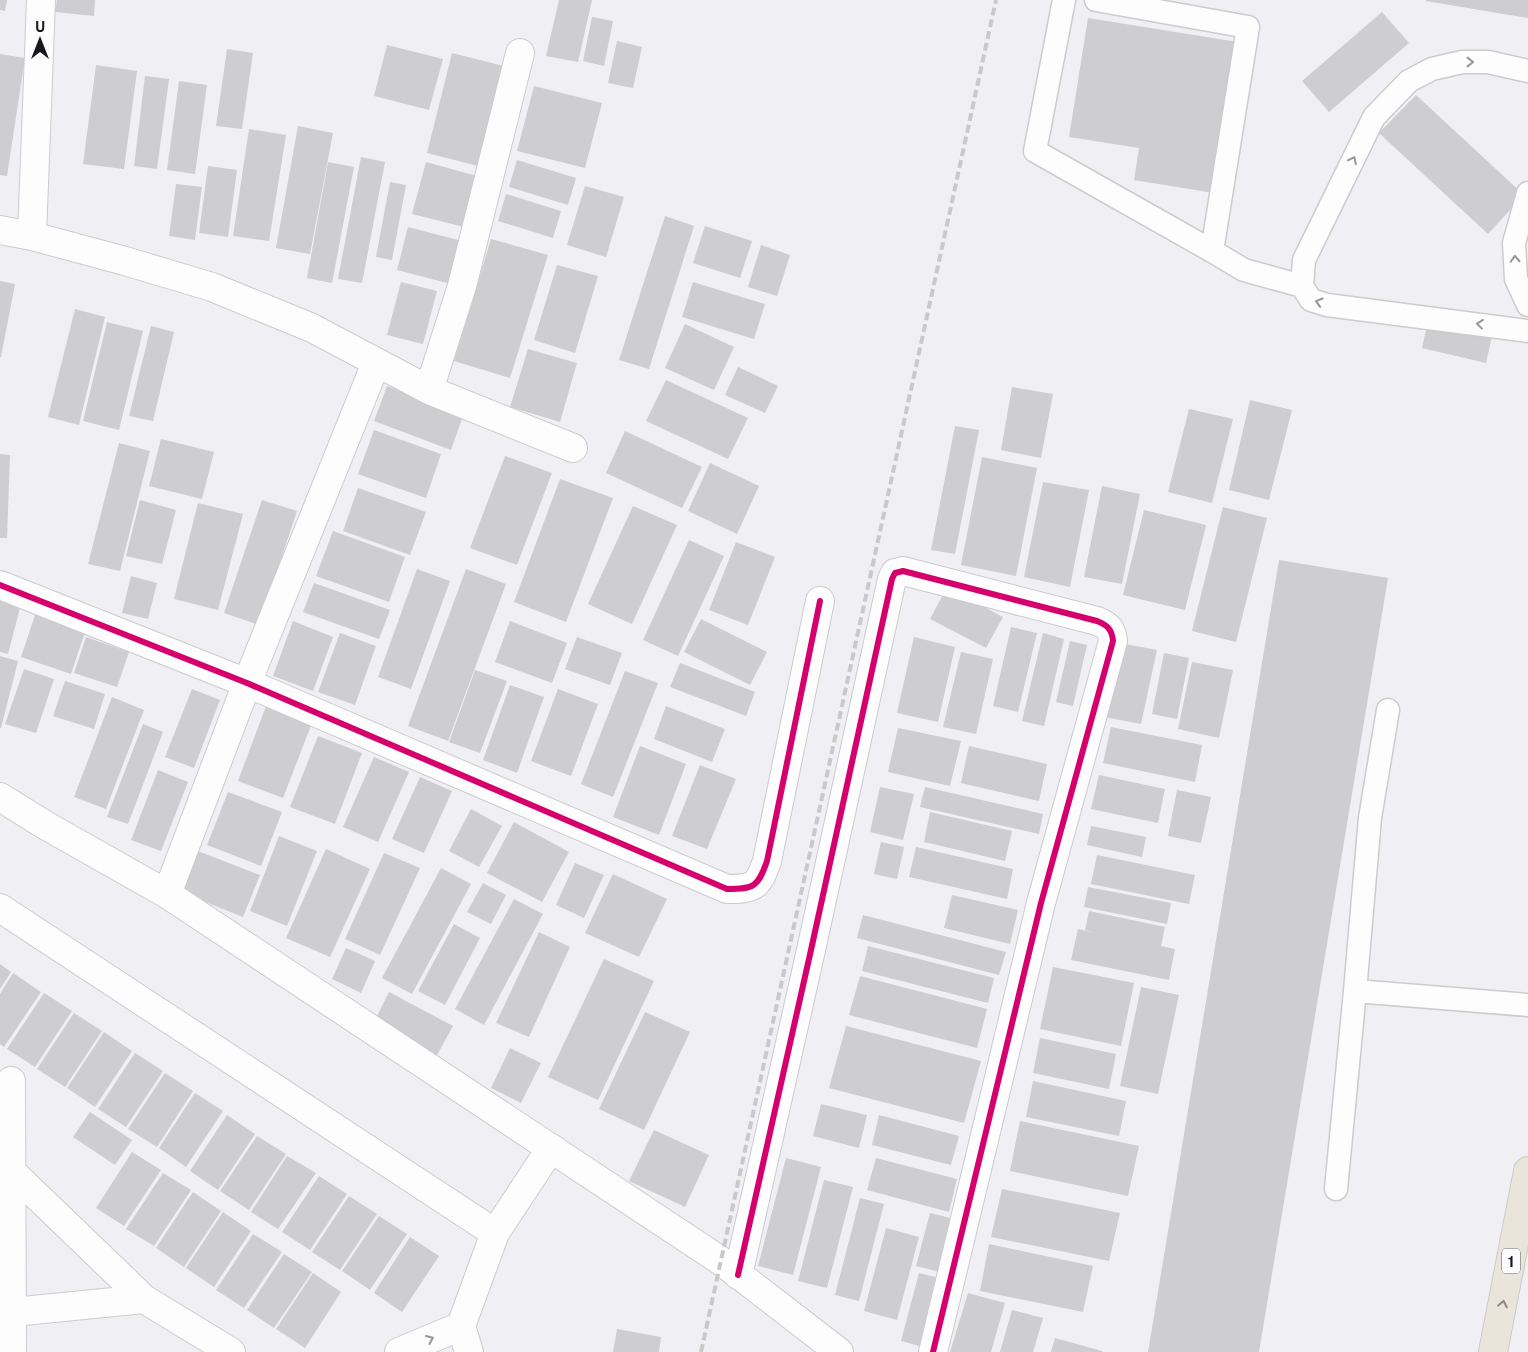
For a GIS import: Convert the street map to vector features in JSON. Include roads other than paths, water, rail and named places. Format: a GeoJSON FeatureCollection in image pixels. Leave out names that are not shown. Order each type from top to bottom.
{"type":"FeatureCollection","features":[{"type":"Feature","properties":{"kind":"highway","name":"1"},"geometry":{"type":"LineString","coordinates":[[1493,1352],[1528,1171]]}},
{"type":"Feature","properties":{"kind":"street"},"geometry":{"type":"LineString","coordinates":[[32,236],[41,0]]}},
{"type":"Feature","properties":{"kind":"street"},"geometry":{"type":"LineString","coordinates":[[430,390],[462,286],[520,53]]}},
{"type":"Feature","properties":{"kind":"street"},"geometry":{"type":"LineString","coordinates":[[0,230],[32,236],[125,261],[212,287],[312,328],[430,390],[573,448]]}},
{"type":"Feature","properties":{"kind":"street"},"geometry":{"type":"LineString","coordinates":[[167,894],[247,683],[376,363]]}},
{"type":"Feature","properties":{"kind":"street"},"geometry":{"type":"LineString","coordinates":[[738,1275],[892,579],[896,573],[903,571],[1097,621],[1109,628],[1113,641],[1041,903],[933,1352]]}},
{"type":"Feature","properties":{"kind":"street"},"geometry":{"type":"LineString","coordinates":[[0,585],[247,683],[727,889],[746,889],[760,880],[767,861],[820,601]]}},
{"type":"Feature","properties":{"kind":"street"},"geometry":{"type":"LineString","coordinates":[[0,797],[45,825],[167,894],[551,1148],[721,1261],[839,1352]]}},
{"type":"Feature","properties":{"kind":"street"},"geometry":{"type":"LineString","coordinates":[[0,908],[494,1233]]}},
{"type":"Feature","properties":{"kind":"street"},"geometry":{"type":"LineString","coordinates":[[11,1080],[12,1352]]}},
{"type":"Feature","properties":{"kind":"street"},"geometry":{"type":"LineString","coordinates":[[468,1352],[461,1326],[494,1233],[551,1148]]}},
{"type":"Feature","properties":{"kind":"street"},"geometry":{"type":"LineString","coordinates":[[11,1171],[144,1298],[231,1352]]}},
{"type":"Feature","properties":{"kind":"street"},"geometry":{"type":"LineString","coordinates":[[13,1312],[144,1298]]}},
{"type":"Feature","properties":{"kind":"street"},"geometry":{"type":"LineString","coordinates":[[399,1352],[461,1326]]}},
{"type":"Feature","properties":{"kind":"lane"},"geometry":{"type":"LineString","coordinates":[[1064,0],[1036,151],[1244,270],[1302,286]]}},
{"type":"Feature","properties":{"kind":"lane"},"geometry":{"type":"LineString","coordinates":[[1096,0],[1248,27],[1212,251]]}},
{"type":"Feature","properties":{"kind":"lane"},"geometry":{"type":"LineString","coordinates":[[1528,71],[1488,62],[1462,62],[1432,69],[1410,81],[1374,117],[1304,260],[1302,286],[1311,300],[1327,305],[1528,331]]}},
{"type":"Feature","properties":{"kind":"lane"},"geometry":{"type":"LineString","coordinates":[[1528,193],[1514,243],[1516,279],[1528,305]]}},
{"type":"Feature","properties":{"kind":"lane"},"geometry":{"type":"LineString","coordinates":[[1336,1188],[1370,818],[1388,710]]}},
{"type":"Feature","properties":{"kind":"lane"},"geometry":{"type":"LineString","coordinates":[[1355,991],[1528,1005]]}},
{"type":"Feature","properties":{"kind":"railway"},"geometry":{"type":"LineString","coordinates":[[701,1352],[996,0]]}}]}
